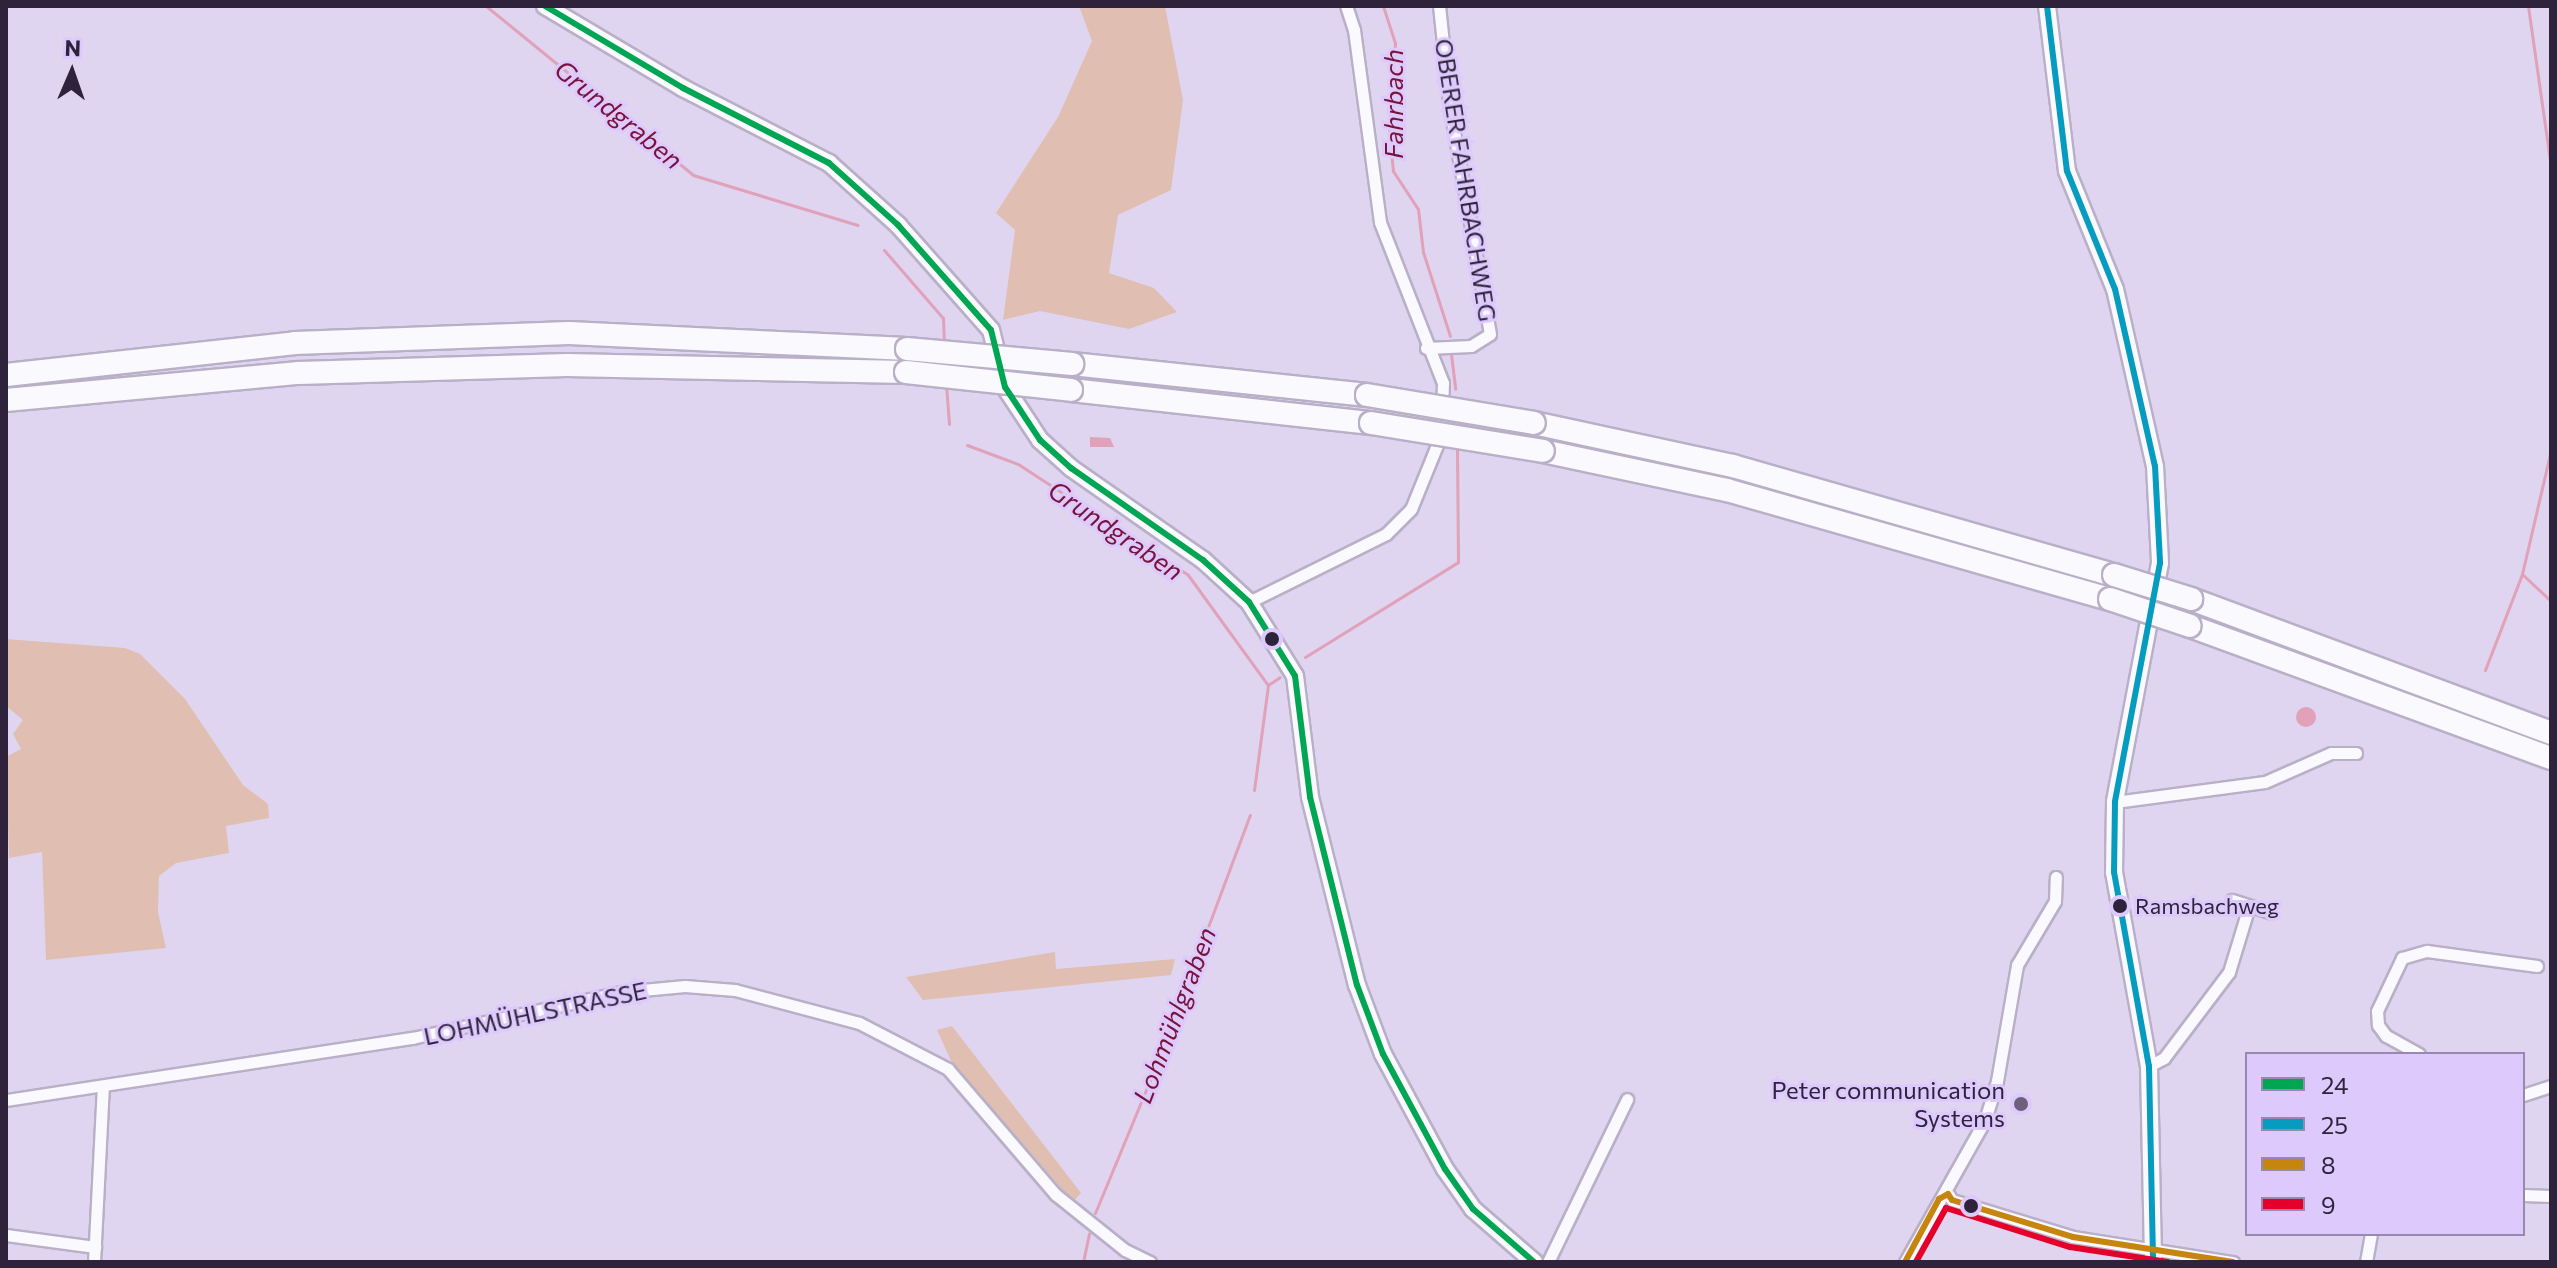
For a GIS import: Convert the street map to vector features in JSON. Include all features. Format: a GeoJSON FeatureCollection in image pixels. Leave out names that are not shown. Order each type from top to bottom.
{"type":"FeatureCollection","features":[{"type":"Feature","properties":{"kind":"highway"},"geometry":{"type":"LineString","coordinates":[[6,375],[295,343],[554,334],[907,349],[1367,395],[1534,423],[1733,466],[2191,599],[2551,733]]}},
{"type":"Feature","properties":{"kind":"highway"},"geometry":{"type":"LineString","coordinates":[[6,400],[299,373],[551,365],[906,372],[1371,423],[1543,451],[1727,490],[2110,599],[2551,758]]}},
{"type":"Feature","properties":{"kind":"street"},"geometry":{"type":"LineString","coordinates":[[545,6],[683,88],[829,163],[898,225],[991,330],[1005,387],[1040,440],[1071,468],[1203,560],[1249,602],[1295,676],[1313,812],[1357,985],[1383,1054],[1445,1169],[1473,1209],[1534,1262]]}},
{"type":"Feature","properties":{"kind":"street"},"geometry":{"type":"LineString","coordinates":[[1249,602],[1374,540],[1411,509],[1441,435],[1443,383],[1426,348],[1380,222],[1354,30],[1346,6]]}},
{"type":"Feature","properties":{"kind":"street","name":"OBERER FAHRBACHWEG"},"geometry":{"type":"LineString","coordinates":[[1426,348],[1471,346],[1490,334],[1450,110],[1439,6]]}},
{"type":"Feature","properties":{"kind":"street"},"geometry":{"type":"LineString","coordinates":[[2047,6],[2067,171],[2115,289],[2155,466],[2160,563],[2115,802],[2114,872],[2149,1066],[2153,1257]]}},
{"type":"Feature","properties":{"kind":"street"},"geometry":{"type":"LineString","coordinates":[[2115,802],[2265,782],[2331,753],[2356,753]]}},
{"type":"Feature","properties":{"kind":"street"},"geometry":{"type":"LineString","coordinates":[[2056,877],[2055,901],[2017,965],[1997,1081],[1985,1120],[1947,1185],[1948,1194],[1952,1200],[2073,1237],[2153,1257],[2233,1262]]}},
{"type":"Feature","properties":{"kind":"street"},"geometry":{"type":"LineString","coordinates":[[2232,900],[2270,912]]}},
{"type":"Feature","properties":{"kind":"street"},"geometry":{"type":"LineString","coordinates":[[2149,1066],[2172,1048],[2229,972],[2249,906]]}},
{"type":"Feature","properties":{"kind":"street"},"geometry":{"type":"LineString","coordinates":[[2415,1052],[2386,1036],[2378,1025],[2377,1011],[2402,958],[2427,951],[2537,966]]}},
{"type":"Feature","properties":{"kind":"street","name":"LOHMÜHLSTRASSE"},"geometry":{"type":"LineString","coordinates":[[6,1100],[412,1038],[621,992],[685,986],[762,995],[859,1023],[948,1069],[1055,1194],[1125,1250],[1150,1262]]}},
{"type":"Feature","properties":{"kind":"street"},"geometry":{"type":"LineString","coordinates":[[2525,1094],[2551,1086]]}},
{"type":"Feature","properties":{"kind":"street"},"geometry":{"type":"LineString","coordinates":[[94,1262],[103,1087]]}},
{"type":"Feature","properties":{"kind":"street"},"geometry":{"type":"LineString","coordinates":[[1548,1262],[1627,1099]]}},
{"type":"Feature","properties":{"kind":"street"},"geometry":{"type":"LineString","coordinates":[[1905,1262],[1939,1199],[1948,1194]]}},
{"type":"Feature","properties":{"kind":"street"},"geometry":{"type":"LineString","coordinates":[[2525,1195],[2551,1196]]}},
{"type":"Feature","properties":{"kind":"street"},"geometry":{"type":"LineString","coordinates":[[6,1235],[95,1247]]}},
{"type":"Feature","properties":{"kind":"street"},"geometry":{"type":"LineString","coordinates":[[2366,1262],[2371,1236]]}},
{"type":"Feature","properties":{"kind":"shaded area"},"geometry":{"type":"Polygon","coordinates":[[[1079,6],[1165,6],[1183,100],[1171,190],[1118,215],[1109,273],[1154,288],[1177,312],[1129,329],[1040,311],[1003,320],[1015,230],[996,213],[1058,117],[1092,41],[1079,6]]]}},
{"type":"Feature","properties":{"kind":"shaded area"},"geometry":{"type":"Polygon","coordinates":[[[1090,437],[1110,438],[1114,447],[1090,447],[1090,437]]]}},
{"type":"Feature","properties":{"kind":"shaded area"},"geometry":{"type":"Polygon","coordinates":[[[6,639],[125,648],[140,654],[185,699],[243,785],[268,804],[269,818],[226,826],[229,853],[176,863],[159,876],[158,912],[166,948],[46,960],[42,852],[9,858],[6,757],[21,749],[13,734],[23,720],[6,706],[6,639]]]}},
{"type":"Feature","properties":{"kind":"shaded area"},"geometry":{"type":"Polygon","coordinates":[[[2306,707],[2313,710],[2316,717],[2313,724],[2306,727],[2299,724],[2296,717],[2299,710],[2306,707]]]}},
{"type":"Feature","properties":{"kind":"shaded area"},"geometry":{"type":"Polygon","coordinates":[[[1055,952],[1056,969],[1175,959],[1171,975],[923,1000],[906,977],[1055,952]]]}},
{"type":"Feature","properties":{"kind":"shaded area"},"geometry":{"type":"Polygon","coordinates":[[[952,1026],[1081,1193],[1073,1202],[951,1061],[937,1030],[952,1026]]]}},
{"type":"Feature","properties":{"kind":"waterway","name":"Grundgraben"},"geometry":{"type":"LineString","coordinates":[[486,6],[693,175],[858,225]]}},
{"type":"Feature","properties":{"kind":"waterway","name":"Fahrbach"},"geometry":{"type":"LineString","coordinates":[[1383,6],[1395,43],[1389,129],[1393,171],[1418,209],[1423,252],[1450,336]]}},
{"type":"Feature","properties":{"kind":"waterway"},"geometry":{"type":"LineString","coordinates":[[2528,6],[2551,168]]}},
{"type":"Feature","properties":{"kind":"waterway","name":"Grundgraben"},"geometry":{"type":"LineString","coordinates":[[884,250],[943,318],[944,344]]}},
{"type":"Feature","properties":{"kind":"waterway","name":"Fahrbach"},"geometry":{"type":"LineString","coordinates":[[1451,354],[1455,389]]}},
{"type":"Feature","properties":{"kind":"waterway","name":"Grundgraben"},"geometry":{"type":"LineString","coordinates":[[946,384],[949,424]]}},
{"type":"Feature","properties":{"kind":"waterway","name":"Grundgraben"},"geometry":{"type":"LineString","coordinates":[[967,445],[1018,464],[1188,575],[1268,685]]}},
{"type":"Feature","properties":{"kind":"waterway","name":"Fahrbach"},"geometry":{"type":"LineString","coordinates":[[1305,657],[1458,562],[1457,448]]}},
{"type":"Feature","properties":{"kind":"waterway"},"geometry":{"type":"LineString","coordinates":[[2485,670],[2522,574],[2551,449]]}},
{"type":"Feature","properties":{"kind":"waterway"},"geometry":{"type":"LineString","coordinates":[[2522,574],[2551,601]]}},
{"type":"Feature","properties":{"kind":"waterway","name":"Fahrbach"},"geometry":{"type":"LineString","coordinates":[[1268,685],[1280,677]]}},
{"type":"Feature","properties":{"kind":"waterway","name":"Lohmühlgraben"},"geometry":{"type":"LineString","coordinates":[[1254,790],[1268,685]]}},
{"type":"Feature","properties":{"kind":"waterway","name":"Lohmühlgraben"},"geometry":{"type":"LineString","coordinates":[[1095,1213],[1156,1066],[1250,815]]}},
{"type":"Feature","properties":{"kind":"waterway","name":"Lohmühlgraben"},"geometry":{"type":"LineString","coordinates":[[1083,1262],[1089,1234]]}},
{"type":"Feature","properties":{"kind":"transit line","name":"24"},"geometry":{"type":"LineString","coordinates":[[545,6],[683,88],[829,163],[898,225],[991,330],[1005,387],[1040,440],[1071,468],[1203,560],[1249,602],[1295,676],[1310,797],[1357,985],[1383,1054],[1445,1169],[1473,1209],[1534,1262]]}},
{"type":"Feature","properties":{"kind":"transit line","name":"25"},"geometry":{"type":"LineString","coordinates":[[2047,6],[2067,171],[2115,289],[2155,466],[2160,563],[2115,802],[2114,872],[2149,1066],[2153,1262]]}},
{"type":"Feature","properties":{"kind":"transit line","name":"8"},"geometry":{"type":"LineString","coordinates":[[1905,1262],[1939,1199],[1948,1194],[1952,1200],[2073,1237],[2233,1262]]}},
{"type":"Feature","properties":{"kind":"transit line","name":"9"},"geometry":{"type":"LineString","coordinates":[[1916,1262],[1946,1208],[2070,1247],[2168,1262]]}},
{"type":"Feature","properties":{"kind":"place","name":"Ramsbachweg"},"geometry":{"type":"Point","coordinates":[2120,906]}},
{"type":"Feature","properties":{"kind":"place","name":"Peter communication Systems"},"geometry":{"type":"Point","coordinates":[2021,1104]}}]}
